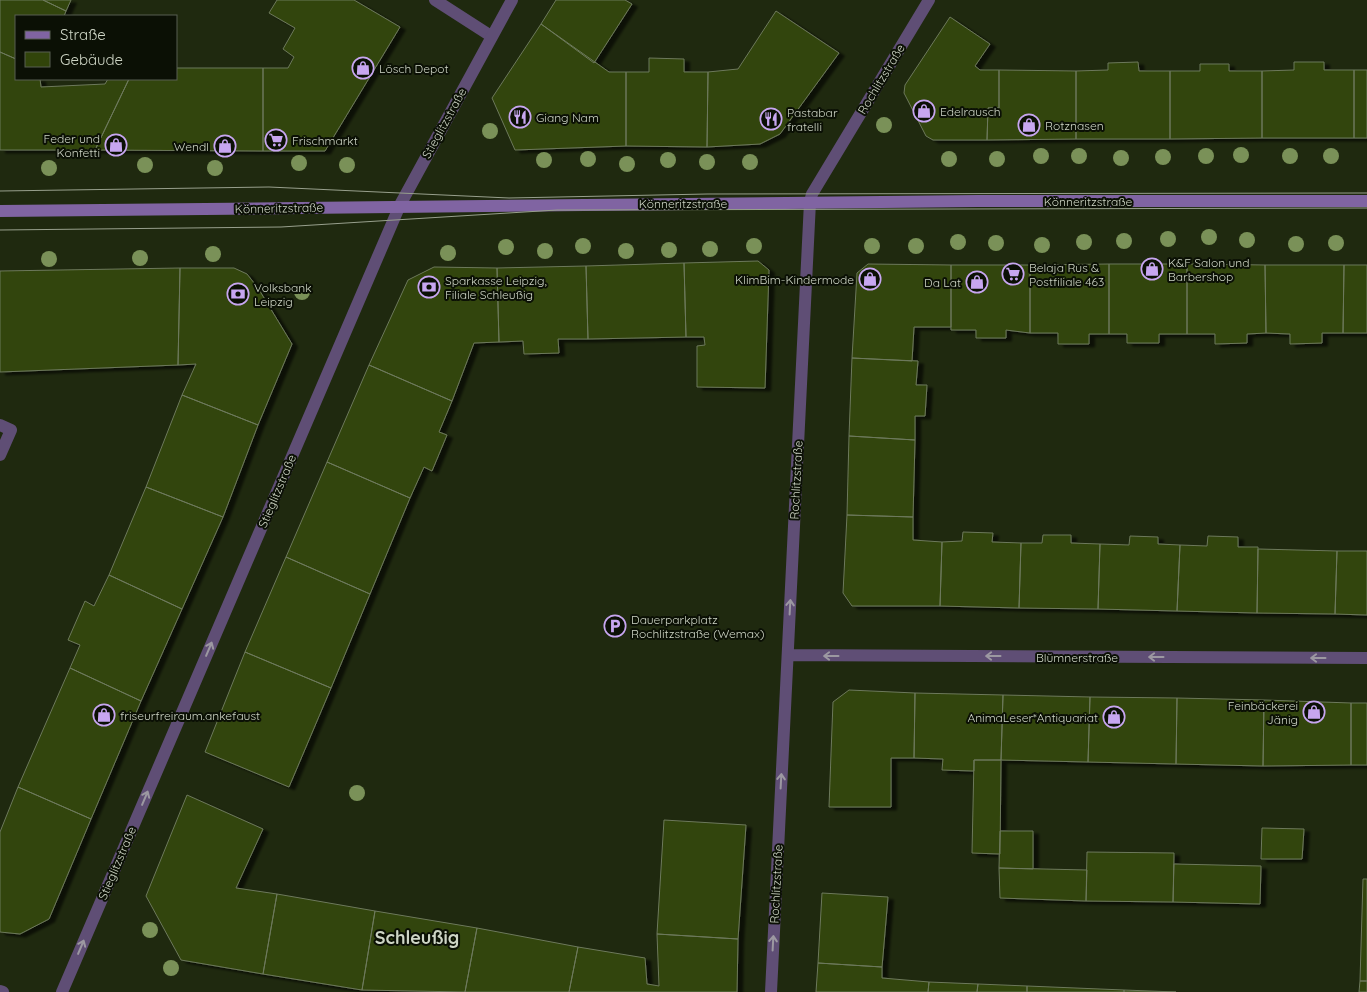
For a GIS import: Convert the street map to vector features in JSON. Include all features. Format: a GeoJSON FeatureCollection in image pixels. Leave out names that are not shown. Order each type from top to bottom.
{"type":"FeatureCollection","features":[{"type":"Feature","properties":{"kind":"main road","name":"Könneritzstraße"},"geometry":{"type":"LineString","coordinates":[[0,211],[810,202],[1367,201]]}},
{"type":"Feature","properties":{"kind":"street"},"geometry":{"type":"LineString","coordinates":[[435,0],[491,36]]}},
{"type":"Feature","properties":{"kind":"street","name":"Stieglitzstraße"},"geometry":{"type":"LineString","coordinates":[[62,992],[400,206],[512,0]]}},
{"type":"Feature","properties":{"kind":"street","name":"Rochlitzstraße"},"geometry":{"type":"LineString","coordinates":[[771,992],[810,202],[812,194],[929,0]]}},
{"type":"Feature","properties":{"kind":"street"},"geometry":{"type":"LineString","coordinates":[[0,425],[11,430],[0,455]]}},
{"type":"Feature","properties":{"kind":"street","name":"Blümnerstraße"},"geometry":{"type":"LineString","coordinates":[[788,655],[1367,658]]}},
{"type":"Feature","properties":{"kind":"building"},"geometry":{"type":"Polygon","coordinates":[[[0,0],[43,0],[66,11],[64,15],[15,15],[15,59],[0,52],[0,0]]]}},
{"type":"Feature","properties":{"kind":"building"},"geometry":{"type":"Polygon","coordinates":[[[43,0],[71,0],[66,11],[43,0]]]}},
{"type":"Feature","properties":{"kind":"building"},"geometry":{"type":"Polygon","coordinates":[[[277,0],[354,0],[400,27],[325,151],[263,151],[263,68],[288,68],[294,57],[283,49],[295,28],[269,13],[277,0]]]}},
{"type":"Feature","properties":{"kind":"building"},"geometry":{"type":"Polygon","coordinates":[[[556,0],[625,0],[632,4],[594,63],[541,24],[556,0]]]}},
{"type":"Feature","properties":{"kind":"building"},"geometry":{"type":"Polygon","coordinates":[[[776,11],[839,53],[780,134],[760,144],[707,147],[708,72],[738,69],[776,11]]]}},
{"type":"Feature","properties":{"kind":"building"},"geometry":{"type":"Polygon","coordinates":[[[950,17],[990,44],[975,66],[980,70],[999,70],[999,108],[988,108],[987,140],[933,140],[926,136],[904,93],[905,85],[950,17]]]}},
{"type":"Feature","properties":{"kind":"building"},"geometry":{"type":"Polygon","coordinates":[[[541,24],[609,72],[626,72],[626,146],[515,150],[492,98],[541,24]]]}},
{"type":"Feature","properties":{"kind":"building"},"geometry":{"type":"Polygon","coordinates":[[[0,52],[15,59],[15,80],[40,80],[41,87],[105,84],[107,80],[129,80],[95,150],[0,150],[0,52]]]}},
{"type":"Feature","properties":{"kind":"building"},"geometry":{"type":"Polygon","coordinates":[[[649,58],[684,59],[684,72],[708,72],[707,147],[626,146],[626,72],[649,72],[649,58]]]}},
{"type":"Feature","properties":{"kind":"building"},"geometry":{"type":"Polygon","coordinates":[[[1138,62],[1139,71],[1170,71],[1170,139],[1076,139],[1076,71],[1108,70],[1108,63],[1138,62]]]}},
{"type":"Feature","properties":{"kind":"building"},"geometry":{"type":"Polygon","coordinates":[[[1294,62],[1324,62],[1324,70],[1354,70],[1354,138],[1262,138],[1262,71],[1294,70],[1294,62]]]}},
{"type":"Feature","properties":{"kind":"building"},"geometry":{"type":"Polygon","coordinates":[[[1200,64],[1229,64],[1229,71],[1262,71],[1262,138],[1170,139],[1170,71],[1200,71],[1200,64]]]}},
{"type":"Feature","properties":{"kind":"building"},"geometry":{"type":"Polygon","coordinates":[[[178,68],[263,68],[263,151],[95,150],[129,80],[178,80],[178,68]]]}},
{"type":"Feature","properties":{"kind":"building"},"geometry":{"type":"Polygon","coordinates":[[[999,70],[1076,71],[1076,139],[987,140],[988,108],[999,108],[999,70]]]}},
{"type":"Feature","properties":{"kind":"building"},"geometry":{"type":"Polygon","coordinates":[[[1354,70],[1367,70],[1367,138],[1354,138],[1354,70]]]}},
{"type":"Feature","properties":{"kind":"building"},"geometry":{"type":"Polygon","coordinates":[[[758,261],[769,270],[765,388],[697,387],[697,346],[705,345],[704,337],[686,337],[684,263],[758,261]]]}},
{"type":"Feature","properties":{"kind":"building"},"geometry":{"type":"Polygon","coordinates":[[[684,263],[686,337],[588,339],[586,266],[684,263]]]}},
{"type":"Feature","properties":{"kind":"building"},"geometry":{"type":"Polygon","coordinates":[[[868,264],[951,265],[951,327],[914,327],[912,361],[852,358],[857,273],[868,264]]]}},
{"type":"Feature","properties":{"kind":"building"},"geometry":{"type":"Polygon","coordinates":[[[1109,264],[1109,334],[1089,334],[1089,344],[1058,344],[1058,333],[1030,333],[1030,265],[1109,264]]]}},
{"type":"Feature","properties":{"kind":"building"},"geometry":{"type":"Polygon","coordinates":[[[1109,264],[1187,264],[1187,334],[1159,334],[1159,343],[1127,343],[1127,334],[1109,334],[1109,264]]]}},
{"type":"Feature","properties":{"kind":"building"},"geometry":{"type":"Polygon","coordinates":[[[1187,264],[1265,265],[1266,333],[1247,334],[1247,343],[1215,344],[1215,334],[1187,334],[1187,264]]]}},
{"type":"Feature","properties":{"kind":"building"},"geometry":{"type":"Polygon","coordinates":[[[951,265],[1030,265],[1030,333],[1006,330],[1006,338],[976,338],[976,330],[951,330],[951,265]]]}},
{"type":"Feature","properties":{"kind":"building"},"geometry":{"type":"Polygon","coordinates":[[[1265,265],[1344,265],[1343,333],[1322,333],[1322,343],[1290,344],[1290,334],[1266,333],[1265,265]]]}},
{"type":"Feature","properties":{"kind":"building"},"geometry":{"type":"Polygon","coordinates":[[[1344,265],[1367,265],[1367,333],[1343,333],[1344,265]]]}},
{"type":"Feature","properties":{"kind":"building"},"geometry":{"type":"Polygon","coordinates":[[[586,266],[588,339],[558,339],[559,353],[524,354],[523,341],[499,342],[497,268],[586,266]]]}},
{"type":"Feature","properties":{"kind":"building"},"geometry":{"type":"Polygon","coordinates":[[[434,267],[497,268],[499,342],[474,343],[452,401],[369,365],[408,280],[434,267]]]}},
{"type":"Feature","properties":{"kind":"building"},"geometry":{"type":"Polygon","coordinates":[[[180,268],[234,268],[247,274],[258,288],[292,344],[258,425],[182,395],[196,364],[178,365],[180,268]]]}},
{"type":"Feature","properties":{"kind":"building"},"geometry":{"type":"Polygon","coordinates":[[[180,268],[178,365],[0,372],[0,271],[180,268]]]}},
{"type":"Feature","properties":{"kind":"building"},"geometry":{"type":"Polygon","coordinates":[[[852,358],[918,361],[916,385],[927,385],[925,416],[915,416],[915,440],[849,436],[852,358]]]}},
{"type":"Feature","properties":{"kind":"building"},"geometry":{"type":"Polygon","coordinates":[[[369,365],[452,401],[439,432],[447,435],[432,471],[424,467],[410,498],[327,462],[369,365]]]}},
{"type":"Feature","properties":{"kind":"building"},"geometry":{"type":"Polygon","coordinates":[[[182,395],[258,425],[223,517],[146,487],[182,395]]]}},
{"type":"Feature","properties":{"kind":"building"},"geometry":{"type":"Polygon","coordinates":[[[849,436],[915,440],[913,517],[847,515],[849,436]]]}},
{"type":"Feature","properties":{"kind":"building"},"geometry":{"type":"Polygon","coordinates":[[[327,462],[410,498],[370,594],[286,557],[327,462]]]}},
{"type":"Feature","properties":{"kind":"building"},"geometry":{"type":"Polygon","coordinates":[[[146,487],[223,517],[182,609],[109,575],[146,487]]]}},
{"type":"Feature","properties":{"kind":"building"},"geometry":{"type":"Polygon","coordinates":[[[847,515],[913,517],[913,540],[942,542],[940,606],[852,606],[843,593],[847,515]]]}},
{"type":"Feature","properties":{"kind":"building"},"geometry":{"type":"Polygon","coordinates":[[[963,532],[993,533],[992,542],[1021,543],[1019,608],[940,606],[942,542],[962,541],[963,532]]]}},
{"type":"Feature","properties":{"kind":"building"},"geometry":{"type":"Polygon","coordinates":[[[1043,535],[1071,535],[1071,543],[1100,544],[1098,609],[1019,608],[1021,543],[1042,543],[1043,535]]]}},
{"type":"Feature","properties":{"kind":"building"},"geometry":{"type":"Polygon","coordinates":[[[1130,536],[1158,537],[1158,544],[1180,545],[1177,611],[1098,609],[1100,544],[1129,545],[1130,536]]]}},
{"type":"Feature","properties":{"kind":"building"},"geometry":{"type":"Polygon","coordinates":[[[1208,536],[1238,537],[1238,547],[1258,547],[1257,613],[1177,611],[1180,545],[1207,546],[1208,536]]]}},
{"type":"Feature","properties":{"kind":"building"},"geometry":{"type":"Polygon","coordinates":[[[1258,549],[1337,551],[1335,614],[1257,613],[1258,549]]]}},
{"type":"Feature","properties":{"kind":"building"},"geometry":{"type":"Polygon","coordinates":[[[1337,551],[1367,551],[1367,615],[1335,614],[1337,551]]]}},
{"type":"Feature","properties":{"kind":"building"},"geometry":{"type":"Polygon","coordinates":[[[286,557],[370,594],[331,688],[245,652],[286,557]]]}},
{"type":"Feature","properties":{"kind":"building"},"geometry":{"type":"Polygon","coordinates":[[[109,575],[182,609],[141,701],[70,668],[80,645],[68,640],[85,601],[94,606],[109,575]]]}},
{"type":"Feature","properties":{"kind":"building"},"geometry":{"type":"Polygon","coordinates":[[[245,652],[331,688],[289,787],[205,752],[245,652]]]}},
{"type":"Feature","properties":{"kind":"building"},"geometry":{"type":"Polygon","coordinates":[[[70,668],[141,701],[91,819],[18,787],[70,668]]]}},
{"type":"Feature","properties":{"kind":"building"},"geometry":{"type":"Polygon","coordinates":[[[849,690],[915,693],[914,758],[891,758],[891,807],[829,807],[833,702],[849,690]]]}},
{"type":"Feature","properties":{"kind":"building"},"geometry":{"type":"Polygon","coordinates":[[[915,693],[1003,695],[1001,760],[974,760],[974,771],[942,770],[943,759],[914,758],[915,693]]]}},
{"type":"Feature","properties":{"kind":"building"},"geometry":{"type":"Polygon","coordinates":[[[1003,695],[1090,697],[1088,762],[1001,760],[1003,695]]]}},
{"type":"Feature","properties":{"kind":"building"},"geometry":{"type":"Polygon","coordinates":[[[1090,697],[1177,698],[1176,764],[1088,762],[1090,697]]]}},
{"type":"Feature","properties":{"kind":"building"},"geometry":{"type":"Polygon","coordinates":[[[1177,698],[1264,700],[1263,766],[1176,764],[1177,698]]]}},
{"type":"Feature","properties":{"kind":"building"},"geometry":{"type":"Polygon","coordinates":[[[1264,700],[1351,703],[1351,765],[1263,766],[1264,700]]]}},
{"type":"Feature","properties":{"kind":"building"},"geometry":{"type":"Polygon","coordinates":[[[1351,703],[1367,703],[1367,765],[1351,765],[1351,703]]]}},
{"type":"Feature","properties":{"kind":"building"},"geometry":{"type":"Polygon","coordinates":[[[974,760],[1001,760],[1000,854],[972,853],[974,760]]]}},
{"type":"Feature","properties":{"kind":"building"},"geometry":{"type":"Polygon","coordinates":[[[18,787],[91,819],[49,919],[20,934],[0,932],[0,832],[18,787]]]}},
{"type":"Feature","properties":{"kind":"building"},"geometry":{"type":"Polygon","coordinates":[[[187,795],[263,829],[236,888],[277,894],[263,974],[181,960],[146,896],[187,795]]]}},
{"type":"Feature","properties":{"kind":"building"},"geometry":{"type":"Polygon","coordinates":[[[664,820],[746,825],[738,939],[657,934],[664,820]]]}},
{"type":"Feature","properties":{"kind":"building"},"geometry":{"type":"Polygon","coordinates":[[[1262,828],[1304,829],[1302,859],[1261,859],[1262,828]]]}},
{"type":"Feature","properties":{"kind":"building"},"geometry":{"type":"Polygon","coordinates":[[[1000,831],[1033,831],[1033,869],[999,868],[1000,831]]]}},
{"type":"Feature","properties":{"kind":"building"},"geometry":{"type":"Polygon","coordinates":[[[1087,852],[1174,853],[1173,902],[1086,901],[1087,852]]]}},
{"type":"Feature","properties":{"kind":"building"},"geometry":{"type":"Polygon","coordinates":[[[1174,864],[1261,866],[1260,904],[1173,902],[1174,864]]]}},
{"type":"Feature","properties":{"kind":"building"},"geometry":{"type":"Polygon","coordinates":[[[999,868],[1087,870],[1086,901],[1000,898],[999,868]]]}},
{"type":"Feature","properties":{"kind":"building"},"geometry":{"type":"Polygon","coordinates":[[[1363,879],[1367,879],[1367,981],[1360,981],[1363,879]]]}},
{"type":"Feature","properties":{"kind":"building"},"geometry":{"type":"Polygon","coordinates":[[[822,893],[888,897],[882,967],[818,963],[822,893]]]}},
{"type":"Feature","properties":{"kind":"building"},"geometry":{"type":"Polygon","coordinates":[[[277,894],[375,911],[362,990],[263,974],[277,894]]]}},
{"type":"Feature","properties":{"kind":"building"},"geometry":{"type":"Polygon","coordinates":[[[375,911],[477,928],[465,992],[362,990],[375,911]]]}},
{"type":"Feature","properties":{"kind":"building"},"geometry":{"type":"Polygon","coordinates":[[[477,928],[578,947],[569,992],[465,992],[477,928]]]}},
{"type":"Feature","properties":{"kind":"building"},"geometry":{"type":"Polygon","coordinates":[[[657,934],[738,939],[737,992],[569,992],[578,947],[645,958],[647,984],[659,986],[657,934]]]}},
{"type":"Feature","properties":{"kind":"building"},"geometry":{"type":"Polygon","coordinates":[[[818,963],[882,967],[882,978],[929,982],[928,992],[816,992],[818,963]]]}},
{"type":"Feature","properties":{"kind":"building"},"geometry":{"type":"Polygon","coordinates":[[[1360,981],[1367,981],[1367,992],[1359,992],[1360,981]]]}},
{"type":"Feature","properties":{"kind":"building"},"geometry":{"type":"Polygon","coordinates":[[[929,982],[978,984],[977,992],[928,992],[929,982]]]}},
{"type":"Feature","properties":{"kind":"building"},"geometry":{"type":"Polygon","coordinates":[[[978,984],[1027,986],[1027,992],[977,992],[978,984]]]}},
{"type":"Feature","properties":{"kind":"building"},"geometry":{"type":"Polygon","coordinates":[[[1027,986],[1124,990],[1124,992],[1027,992],[1027,986]]]}},
{"type":"Feature","properties":{"kind":"building"},"geometry":{"type":"Polygon","coordinates":[[[1124,990],[1176,992],[1124,992],[1124,990]]]}},
{"type":"Feature","properties":{"kind":"tram line"},"geometry":{"type":"LineString","coordinates":[[0,191],[269,187],[509,198],[707,194],[1367,193]]}},
{"type":"Feature","properties":{"kind":"tram line"},"geometry":{"type":"LineString","coordinates":[[0,230],[281,227],[557,210],[1367,208]]}},
{"type":"Feature","properties":{"kind":"place","name":"Lösch Depot"},"geometry":{"type":"Point","coordinates":[363,68]}},
{"type":"Feature","properties":{"kind":"place","name":"Edelrausch"},"geometry":{"type":"Point","coordinates":[924,111]}},
{"type":"Feature","properties":{"kind":"place","name":"Giang Nam"},"geometry":{"type":"Point","coordinates":[520,117]}},
{"type":"Feature","properties":{"kind":"place","name":"Pastabar fratelli"},"geometry":{"type":"Point","coordinates":[771,119]}},
{"type":"Feature","properties":{"kind":"place","name":"Rotznasen"},"geometry":{"type":"Point","coordinates":[1029,125]}},
{"type":"Feature","properties":{"kind":"place","name":"Frischmarkt"},"geometry":{"type":"Point","coordinates":[276,140]}},
{"type":"Feature","properties":{"kind":"place","name":"Feder und Konfetti"},"geometry":{"type":"Point","coordinates":[116,145]}},
{"type":"Feature","properties":{"kind":"place","name":"Wendl"},"geometry":{"type":"Point","coordinates":[225,146]}},
{"type":"Feature","properties":{"kind":"place","name":"K&F Salon und Barbershop"},"geometry":{"type":"Point","coordinates":[1152,269]}},
{"type":"Feature","properties":{"kind":"place","name":"Belaja Rus & Postfiliale 463"},"geometry":{"type":"Point","coordinates":[1013,274]}},
{"type":"Feature","properties":{"kind":"place","name":"KlimBim-Kindermode"},"geometry":{"type":"Point","coordinates":[870,279]}},
{"type":"Feature","properties":{"kind":"place","name":"Da Lat"},"geometry":{"type":"Point","coordinates":[977,282]}},
{"type":"Feature","properties":{"kind":"place","name":"Sparkasse Leipzig, Filiale Schleußig"},"geometry":{"type":"Point","coordinates":[429,287]}},
{"type":"Feature","properties":{"kind":"place","name":"Volksbank Leipzig"},"geometry":{"type":"Point","coordinates":[238,294]}},
{"type":"Feature","properties":{"kind":"place","name":"Dauerparkplatz Rochlitzstraße (Wemax)"},"geometry":{"type":"Point","coordinates":[615,626]}},
{"type":"Feature","properties":{"kind":"place","name":"Feinbäckerei Jänig"},"geometry":{"type":"Point","coordinates":[1314,712]}},
{"type":"Feature","properties":{"kind":"place","name":"friseurfreiraum.ankefaust"},"geometry":{"type":"Point","coordinates":[104,715]}},
{"type":"Feature","properties":{"kind":"place","name":"AnimaLeser*Antiquariat"},"geometry":{"type":"Point","coordinates":[1114,717]}},
{"type":"Feature","properties":{"kind":"district","name":"Schleußig"},"geometry":{"type":"Point","coordinates":[417,937]}}]}
